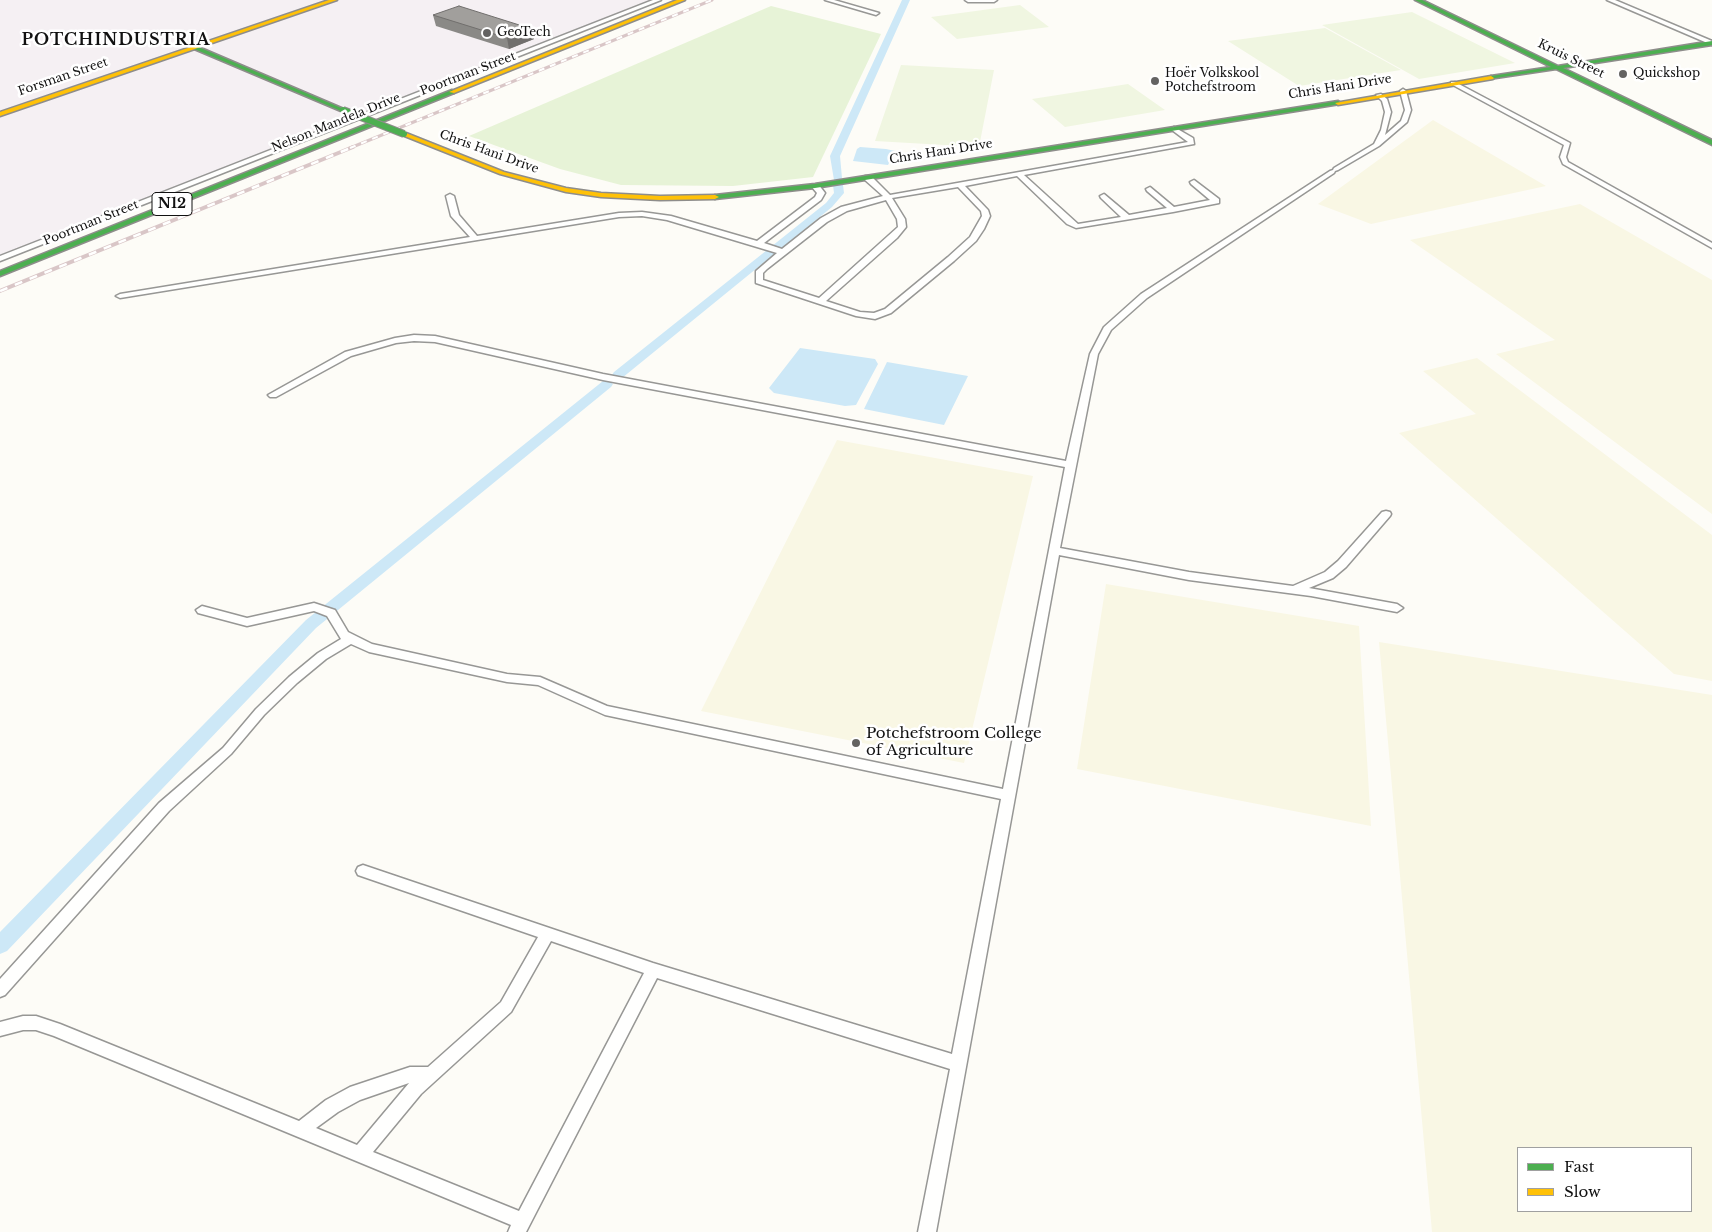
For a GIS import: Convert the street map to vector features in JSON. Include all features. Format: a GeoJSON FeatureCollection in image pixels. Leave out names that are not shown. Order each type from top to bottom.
{"type":"FeatureCollection","features":[{"type":"Feature","properties":{"kind":"main road","name":"Forsman Street"},"geometry":{"type":"LineString","coordinates":[[0,114],[334,0]]}},
{"type":"Feature","properties":{"kind":"main road","name":"Nelson Mandela Drive"},"geometry":{"type":"LineString","coordinates":[[0,266],[672,0]]}},
{"type":"Feature","properties":{"kind":"main road","name":"Nelson Mandela Drive"},"geometry":{"type":"LineString","coordinates":[[0,274],[682,0]]}},
{"type":"Feature","properties":{"kind":"main road","name":"Kruis Street"},"geometry":{"type":"LineString","coordinates":[[1418,0],[1712,143]]}},
{"type":"Feature","properties":{"kind":"main road","name":"Chris Hani Drive"},"geometry":{"type":"LineString","coordinates":[[194,47],[343,110],[502,173],[566,190],[601,195],[696,198],[727,197],[868,178],[1712,43]]}},
{"type":"Feature","properties":{"kind":"street","name":"Poortman Street"},"geometry":{"type":"LineString","coordinates":[[0,259],[658,0]]}},
{"type":"Feature","properties":{"kind":"street"},"geometry":{"type":"LineString","coordinates":[[828,0],[876,13]]}},
{"type":"Feature","properties":{"kind":"street"},"geometry":{"type":"LineString","coordinates":[[971,0],[994,0]]}},
{"type":"Feature","properties":{"kind":"street"},"geometry":{"type":"LineString","coordinates":[[1610,0],[1712,43]]}},
{"type":"Feature","properties":{"kind":"street"},"geometry":{"type":"LineString","coordinates":[[1453,83],[1568,144],[1562,157],[1572,168],[1712,246]]}},
{"type":"Feature","properties":{"kind":"street"},"geometry":{"type":"LineString","coordinates":[[927,1232],[1070,465],[1094,354],[1107,329],[1144,296],[1376,144],[1404,122],[1408,110],[1403,91]]}},
{"type":"Feature","properties":{"kind":"street"},"geometry":{"type":"LineString","coordinates":[[1376,144],[1384,130],[1388,112],[1385,100],[1379,95]]}},
{"type":"Feature","properties":{"kind":"street"},"geometry":{"type":"LineString","coordinates":[[960,185],[984,210],[986,216],[984,223],[973,239],[888,311],[875,316],[859,314],[760,281],[759,273],[777,250],[831,215],[888,197],[1192,143],[1191,139],[1174,129]]}},
{"type":"Feature","properties":{"kind":"street"},"geometry":{"type":"LineString","coordinates":[[1020,175],[1076,226],[1216,201],[1194,182]]}},
{"type":"Feature","properties":{"kind":"street"},"geometry":{"type":"LineString","coordinates":[[820,302],[899,231],[902,219],[888,197],[868,178]]}},
{"type":"Feature","properties":{"kind":"street"},"geometry":{"type":"LineString","coordinates":[[758,244],[818,198],[820,193],[815,186]]}},
{"type":"Feature","properties":{"kind":"street"},"geometry":{"type":"LineString","coordinates":[[1150,189],[1174,210]]}},
{"type":"Feature","properties":{"kind":"street"},"geometry":{"type":"LineString","coordinates":[[450,196],[455,216],[475,238]]}},
{"type":"Feature","properties":{"kind":"street"},"geometry":{"type":"LineString","coordinates":[[1104,196],[1127,218]]}},
{"type":"Feature","properties":{"kind":"street"},"geometry":{"type":"LineString","coordinates":[[120,296],[604,217],[637,214],[668,218],[777,250]]}},
{"type":"Feature","properties":{"kind":"street"},"geometry":{"type":"LineString","coordinates":[[274,395],[348,354],[395,341],[425,338],[452,342],[621,381],[1070,465]]}},
{"type":"Feature","properties":{"kind":"street"},"geometry":{"type":"LineString","coordinates":[[1292,590],[1329,575],[1342,564],[1386,514]]}},
{"type":"Feature","properties":{"kind":"street"},"geometry":{"type":"LineString","coordinates":[[1055,551],[1189,576],[1292,590],[1397,608]]}},
{"type":"Feature","properties":{"kind":"street"},"geometry":{"type":"LineString","coordinates":[[202,610],[247,622],[314,607],[327,611],[344,635],[369,648],[508,678],[540,680],[605,710],[1009,796]]}},
{"type":"Feature","properties":{"kind":"street"},"geometry":{"type":"LineString","coordinates":[[0,990],[164,807],[227,751],[260,712],[293,680],[322,656],[350,639]]}},
{"type":"Feature","properties":{"kind":"street"},"geometry":{"type":"LineString","coordinates":[[363,871],[653,970],[959,1064]]}},
{"type":"Feature","properties":{"kind":"street"},"geometry":{"type":"LineString","coordinates":[[360,1155],[399,1106],[431,1074],[506,1007],[547,934]]}},
{"type":"Feature","properties":{"kind":"street"},"geometry":{"type":"LineString","coordinates":[[0,1030],[11,1025],[23,1023],[36,1023],[55,1028],[360,1155],[520,1227],[653,970]]}},
{"type":"Feature","properties":{"kind":"street"},"geometry":{"type":"LineString","coordinates":[[300,1130],[332,1106],[356,1093],[410,1075],[431,1074]]}},
{"type":"Feature","properties":{"kind":"shaded area","name":"POTCHINDUSTRIA"},"geometry":{"type":"Polygon","coordinates":[[[0,0],[657,0],[0,255],[0,0]]]}},
{"type":"Feature","properties":{"kind":"shaded area"},"geometry":{"type":"Polygon","coordinates":[[[1433,120],[1546,186],[1371,224],[1318,204],[1433,120]]]}},
{"type":"Feature","properties":{"kind":"shaded area"},"geometry":{"type":"Polygon","coordinates":[[[1580,204],[1712,280],[1712,514],[1496,354],[1555,340],[1410,240],[1580,204]]]}},
{"type":"Feature","properties":{"kind":"shaded area"},"geometry":{"type":"Polygon","coordinates":[[[1477,358],[1712,535],[1712,681],[1674,674],[1399,433],[1476,414],[1423,371],[1477,358]]]}},
{"type":"Feature","properties":{"kind":"shaded area"},"geometry":{"type":"Polygon","coordinates":[[[837,440],[1033,476],[964,763],[701,711],[837,440]]]}},
{"type":"Feature","properties":{"kind":"shaded area"},"geometry":{"type":"Polygon","coordinates":[[[1106,584],[1359,626],[1371,826],[1077,769],[1106,584]]]}},
{"type":"Feature","properties":{"kind":"shaded area"},"geometry":{"type":"Polygon","coordinates":[[[1379,642],[1712,695],[1712,1232],[1432,1232],[1379,642]]]}},
{"type":"Feature","properties":{"kind":"green space"},"geometry":{"type":"Polygon","coordinates":[[[1020,5],[1049,27],[957,39],[931,17],[1020,5]]]}},
{"type":"Feature","properties":{"kind":"green space"},"geometry":{"type":"Polygon","coordinates":[[[771,6],[881,34],[813,177],[733,186],[621,185],[560,169],[469,136],[771,6]]]}},
{"type":"Feature","properties":{"kind":"green space"},"geometry":{"type":"Polygon","coordinates":[[[1412,12],[1515,63],[1419,79],[1322,25],[1412,12]]]}},
{"type":"Feature","properties":{"kind":"green space"},"geometry":{"type":"Polygon","coordinates":[[[1325,28],[1401,70],[1299,86],[1228,41],[1325,28]]]}},
{"type":"Feature","properties":{"kind":"green space"},"geometry":{"type":"Polygon","coordinates":[[[901,65],[994,70],[979,147],[875,141],[901,65]]]}},
{"type":"Feature","properties":{"kind":"green space"},"geometry":{"type":"Polygon","coordinates":[[[1128,84],[1165,110],[1065,127],[1032,99],[1128,84]]]}},
{"type":"Feature","properties":{"kind":"water"},"geometry":{"type":"Polygon","coordinates":[[[860,147],[895,151],[888,165],[853,161],[857,149],[860,147]]]}},
{"type":"Feature","properties":{"kind":"water"},"geometry":{"type":"Polygon","coordinates":[[[800,348],[875,359],[878,364],[856,405],[845,406],[774,393],[769,388],[800,348]]]}},
{"type":"Feature","properties":{"kind":"water"},"geometry":{"type":"Polygon","coordinates":[[[887,362],[968,376],[944,425],[864,409],[887,362]]]}},
{"type":"Feature","properties":{"kind":"building"},"geometry":{"type":"Polygon","coordinates":[[[459,6],[532,29],[507,38],[433,15],[459,6]]]}},
{"type":"Feature","properties":{"kind":"waterway"},"geometry":{"type":"LineString","coordinates":[[837,178],[835,156],[906,0]]}},
{"type":"Feature","properties":{"kind":"waterway"},"geometry":{"type":"LineString","coordinates":[[618,375],[829,205],[839,193],[838,185]]}},
{"type":"Feature","properties":{"kind":"waterway"},"geometry":{"type":"LineString","coordinates":[[0,945],[311,624],[607,384]]}},
{"type":"Feature","properties":{"kind":"railway"},"geometry":{"type":"LineString","coordinates":[[350,148],[712,0]]}},
{"type":"Feature","properties":{"kind":"railway"},"geometry":{"type":"LineString","coordinates":[[0,291],[353,147]]}},
{"type":"Feature","properties":{"kind":"traffic: fast"},"geometry":{"type":"LineString","coordinates":[[1418,0],[1712,143]]}},
{"type":"Feature","properties":{"kind":"traffic: fast"},"geometry":{"type":"LineString","coordinates":[[1491,78],[1712,43]]}},
{"type":"Feature","properties":{"kind":"traffic: fast"},"geometry":{"type":"LineString","coordinates":[[194,47],[343,110]]}},
{"type":"Feature","properties":{"kind":"traffic: fast"},"geometry":{"type":"LineString","coordinates":[[0,274],[452,92]]}},
{"type":"Feature","properties":{"kind":"traffic: fast"},"geometry":{"type":"LineString","coordinates":[[715,197],[815,186],[1338,103]]}},
{"type":"Feature","properties":{"kind":"traffic: fast"},"geometry":{"type":"LineString","coordinates":[[343,110],[404,134]]}},
{"type":"Feature","properties":{"kind":"traffic: slow"},"geometry":{"type":"LineString","coordinates":[[0,114],[334,0]]}},
{"type":"Feature","properties":{"kind":"traffic: slow"},"geometry":{"type":"LineString","coordinates":[[452,92],[682,0]]}},
{"type":"Feature","properties":{"kind":"traffic: slow"},"geometry":{"type":"LineString","coordinates":[[1338,103],[1491,78]]}},
{"type":"Feature","properties":{"kind":"traffic: slow"},"geometry":{"type":"LineString","coordinates":[[404,134],[502,173],[566,190],[601,195],[660,198],[715,197]]}},
{"type":"Feature","properties":{"kind":"place","name":"GeoTech"},"geometry":{"type":"Point","coordinates":[487,33]}},
{"type":"Feature","properties":{"kind":"place","name":"Quickshop"},"geometry":{"type":"Point","coordinates":[1623,74]}},
{"type":"Feature","properties":{"kind":"place","name":"Hoër Volkskool Potchefstroom"},"geometry":{"type":"Point","coordinates":[1155,81]}},
{"type":"Feature","properties":{"kind":"place","name":"Potchefstroom College of Agriculture"},"geometry":{"type":"Point","coordinates":[856,743]}},
{"type":"Feature","properties":{"kind":"district","name":"POTCHINDUSTRIA"},"geometry":{"type":"Point","coordinates":[116,40]}}]}
